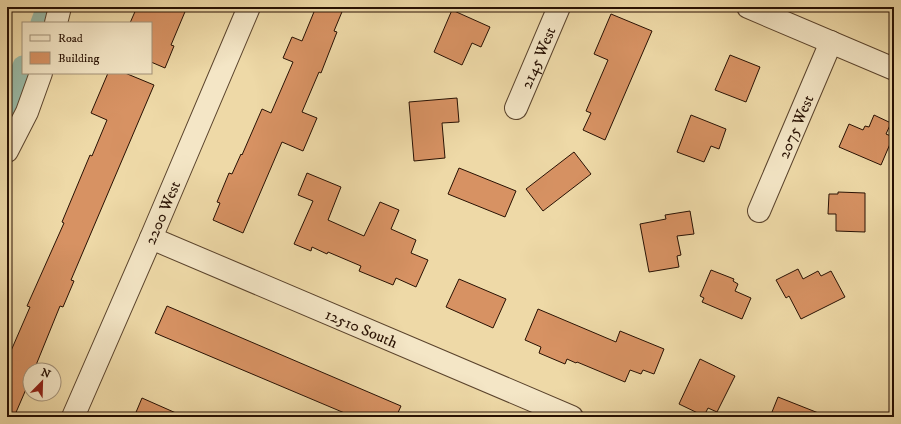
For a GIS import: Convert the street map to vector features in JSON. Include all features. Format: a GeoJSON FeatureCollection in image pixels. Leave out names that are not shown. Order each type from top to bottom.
{"type":"FeatureCollection","features":[{"type":"Feature","properties":{"kind":"street"},"geometry":{"type":"LineString","coordinates":[[56,22],[60,7]]}},
{"type":"Feature","properties":{"kind":"street","name":"2200 West"},"geometry":{"type":"LineString","coordinates":[[73,417],[249,7]]}},
{"type":"Feature","properties":{"kind":"street","name":"2145 West"},"geometry":{"type":"LineString","coordinates":[[516,108],[559,7]]}},
{"type":"Feature","properties":{"kind":"street"},"geometry":{"type":"LineString","coordinates":[[748,7],[894,69]]}},
{"type":"Feature","properties":{"kind":"street","name":"2075 West"},"geometry":{"type":"LineString","coordinates":[[759,211],[831,42]]}},
{"type":"Feature","properties":{"kind":"street"},"geometry":{"type":"LineString","coordinates":[[7,151],[27,112],[41,74]]}},
{"type":"Feature","properties":{"kind":"street","name":"12510 South"},"geometry":{"type":"LineString","coordinates":[[151,238],[572,417]]}},
{"type":"Feature","properties":{"kind":"building"},"geometry":{"type":"Polygon","coordinates":[[[137,7],[187,7],[171,45],[174,46],[165,68],[152,62],[152,22],[130,22],[137,7]]]}},
{"type":"Feature","properties":{"kind":"building"},"geometry":{"type":"Polygon","coordinates":[[[316,7],[344,7],[334,31],[337,32],[321,73],[319,72],[302,112],[317,118],[303,151],[282,142],[243,233],[213,220],[220,203],[217,202],[229,173],[232,174],[241,154],[242,155],[262,109],[271,113],[293,62],[283,58],[292,37],[302,41],[316,7]]]}},
{"type":"Feature","properties":{"kind":"building"},"geometry":{"type":"Polygon","coordinates":[[[452,10],[490,27],[481,47],[472,43],[462,65],[434,52],[452,10]]]}},
{"type":"Feature","properties":{"kind":"building"},"geometry":{"type":"Polygon","coordinates":[[[611,14],[652,31],[605,140],[583,130],[591,113],[586,111],[608,60],[594,54],[611,14]]]}},
{"type":"Feature","properties":{"kind":"building"},"geometry":{"type":"Polygon","coordinates":[[[730,55],[760,67],[746,102],[715,90],[730,55]]]}},
{"type":"Feature","properties":{"kind":"building"},"geometry":{"type":"Polygon","coordinates":[[[108,74],[127,74],[154,85],[71,280],[74,281],[63,307],[60,306],[37,362],[22,362],[22,398],[14,417],[7,417],[7,360],[30,307],[27,306],[64,223],[62,222],[90,155],[92,156],[107,120],[91,113],[108,74]]]}},
{"type":"Feature","properties":{"kind":"building"},"geometry":{"type":"Polygon","coordinates":[[[457,98],[459,122],[442,123],[445,158],[414,161],[409,102],[457,98]]]}},
{"type":"Feature","properties":{"kind":"building"},"geometry":{"type":"Polygon","coordinates":[[[691,115],[726,129],[719,149],[711,146],[704,162],[677,152],[691,115]]]}},
{"type":"Feature","properties":{"kind":"building"},"geometry":{"type":"Polygon","coordinates":[[[874,115],[891,123],[886,134],[893,137],[881,165],[839,147],[849,124],[863,130],[865,126],[869,127],[874,115]]]}},
{"type":"Feature","properties":{"kind":"building"},"geometry":{"type":"Polygon","coordinates":[[[574,152],[591,174],[543,211],[526,189],[574,152]]]}},
{"type":"Feature","properties":{"kind":"building"},"geometry":{"type":"Polygon","coordinates":[[[459,168],[516,191],[505,217],[448,194],[459,168]]]}},
{"type":"Feature","properties":{"kind":"building"},"geometry":{"type":"Polygon","coordinates":[[[307,173],[341,187],[328,220],[364,236],[380,202],[399,210],[391,229],[416,240],[411,253],[428,260],[416,287],[396,278],[393,285],[359,271],[361,266],[328,252],[327,254],[312,247],[311,251],[294,244],[313,201],[298,195],[307,173]]]}},
{"type":"Feature","properties":{"kind":"building"},"geometry":{"type":"Polygon","coordinates":[[[838,192],[865,193],[865,232],[836,231],[836,214],[828,214],[829,194],[838,194],[838,192]]]}},
{"type":"Feature","properties":{"kind":"building"},"geometry":{"type":"Polygon","coordinates":[[[690,211],[694,234],[677,236],[681,255],[677,256],[679,267],[649,272],[640,224],[666,219],[665,215],[690,211]]]}},
{"type":"Feature","properties":{"kind":"building"},"geometry":{"type":"Polygon","coordinates":[[[798,269],[803,279],[818,271],[821,276],[831,271],[845,297],[801,319],[789,296],[786,298],[776,280],[798,269]]]}},
{"type":"Feature","properties":{"kind":"building"},"geometry":{"type":"Polygon","coordinates":[[[711,270],[734,279],[733,281],[738,284],[735,291],[751,298],[742,319],[702,302],[704,298],[700,296],[711,270]]]}},
{"type":"Feature","properties":{"kind":"building"},"geometry":{"type":"Polygon","coordinates":[[[459,279],[506,299],[493,328],[446,307],[459,279]]]}},
{"type":"Feature","properties":{"kind":"building"},"geometry":{"type":"Polygon","coordinates":[[[167,306],[401,406],[396,417],[354,417],[155,333],[167,306]]]}},
{"type":"Feature","properties":{"kind":"building"},"geometry":{"type":"Polygon","coordinates":[[[538,309],[616,342],[620,331],[664,349],[654,374],[643,370],[641,374],[630,370],[625,382],[577,362],[576,363],[567,359],[565,364],[539,353],[541,347],[525,340],[538,309]]]}},
{"type":"Feature","properties":{"kind":"building"},"geometry":{"type":"Polygon","coordinates":[[[700,359],[735,376],[717,412],[708,408],[704,416],[679,404],[700,359]]]}},
{"type":"Feature","properties":{"kind":"building"},"geometry":{"type":"Polygon","coordinates":[[[778,397],[826,416],[826,417],[770,417],[778,397]]]}},
{"type":"Feature","properties":{"kind":"building"},"geometry":{"type":"Polygon","coordinates":[[[142,398],[185,417],[134,417],[142,398]]]}},
{"type":"Feature","properties":{"kind":"waterway"},"geometry":{"type":"LineString","coordinates":[[41,22],[47,7]]}},
{"type":"Feature","properties":{"kind":"waterway"},"geometry":{"type":"LineString","coordinates":[[7,105],[22,68]]}}]}
